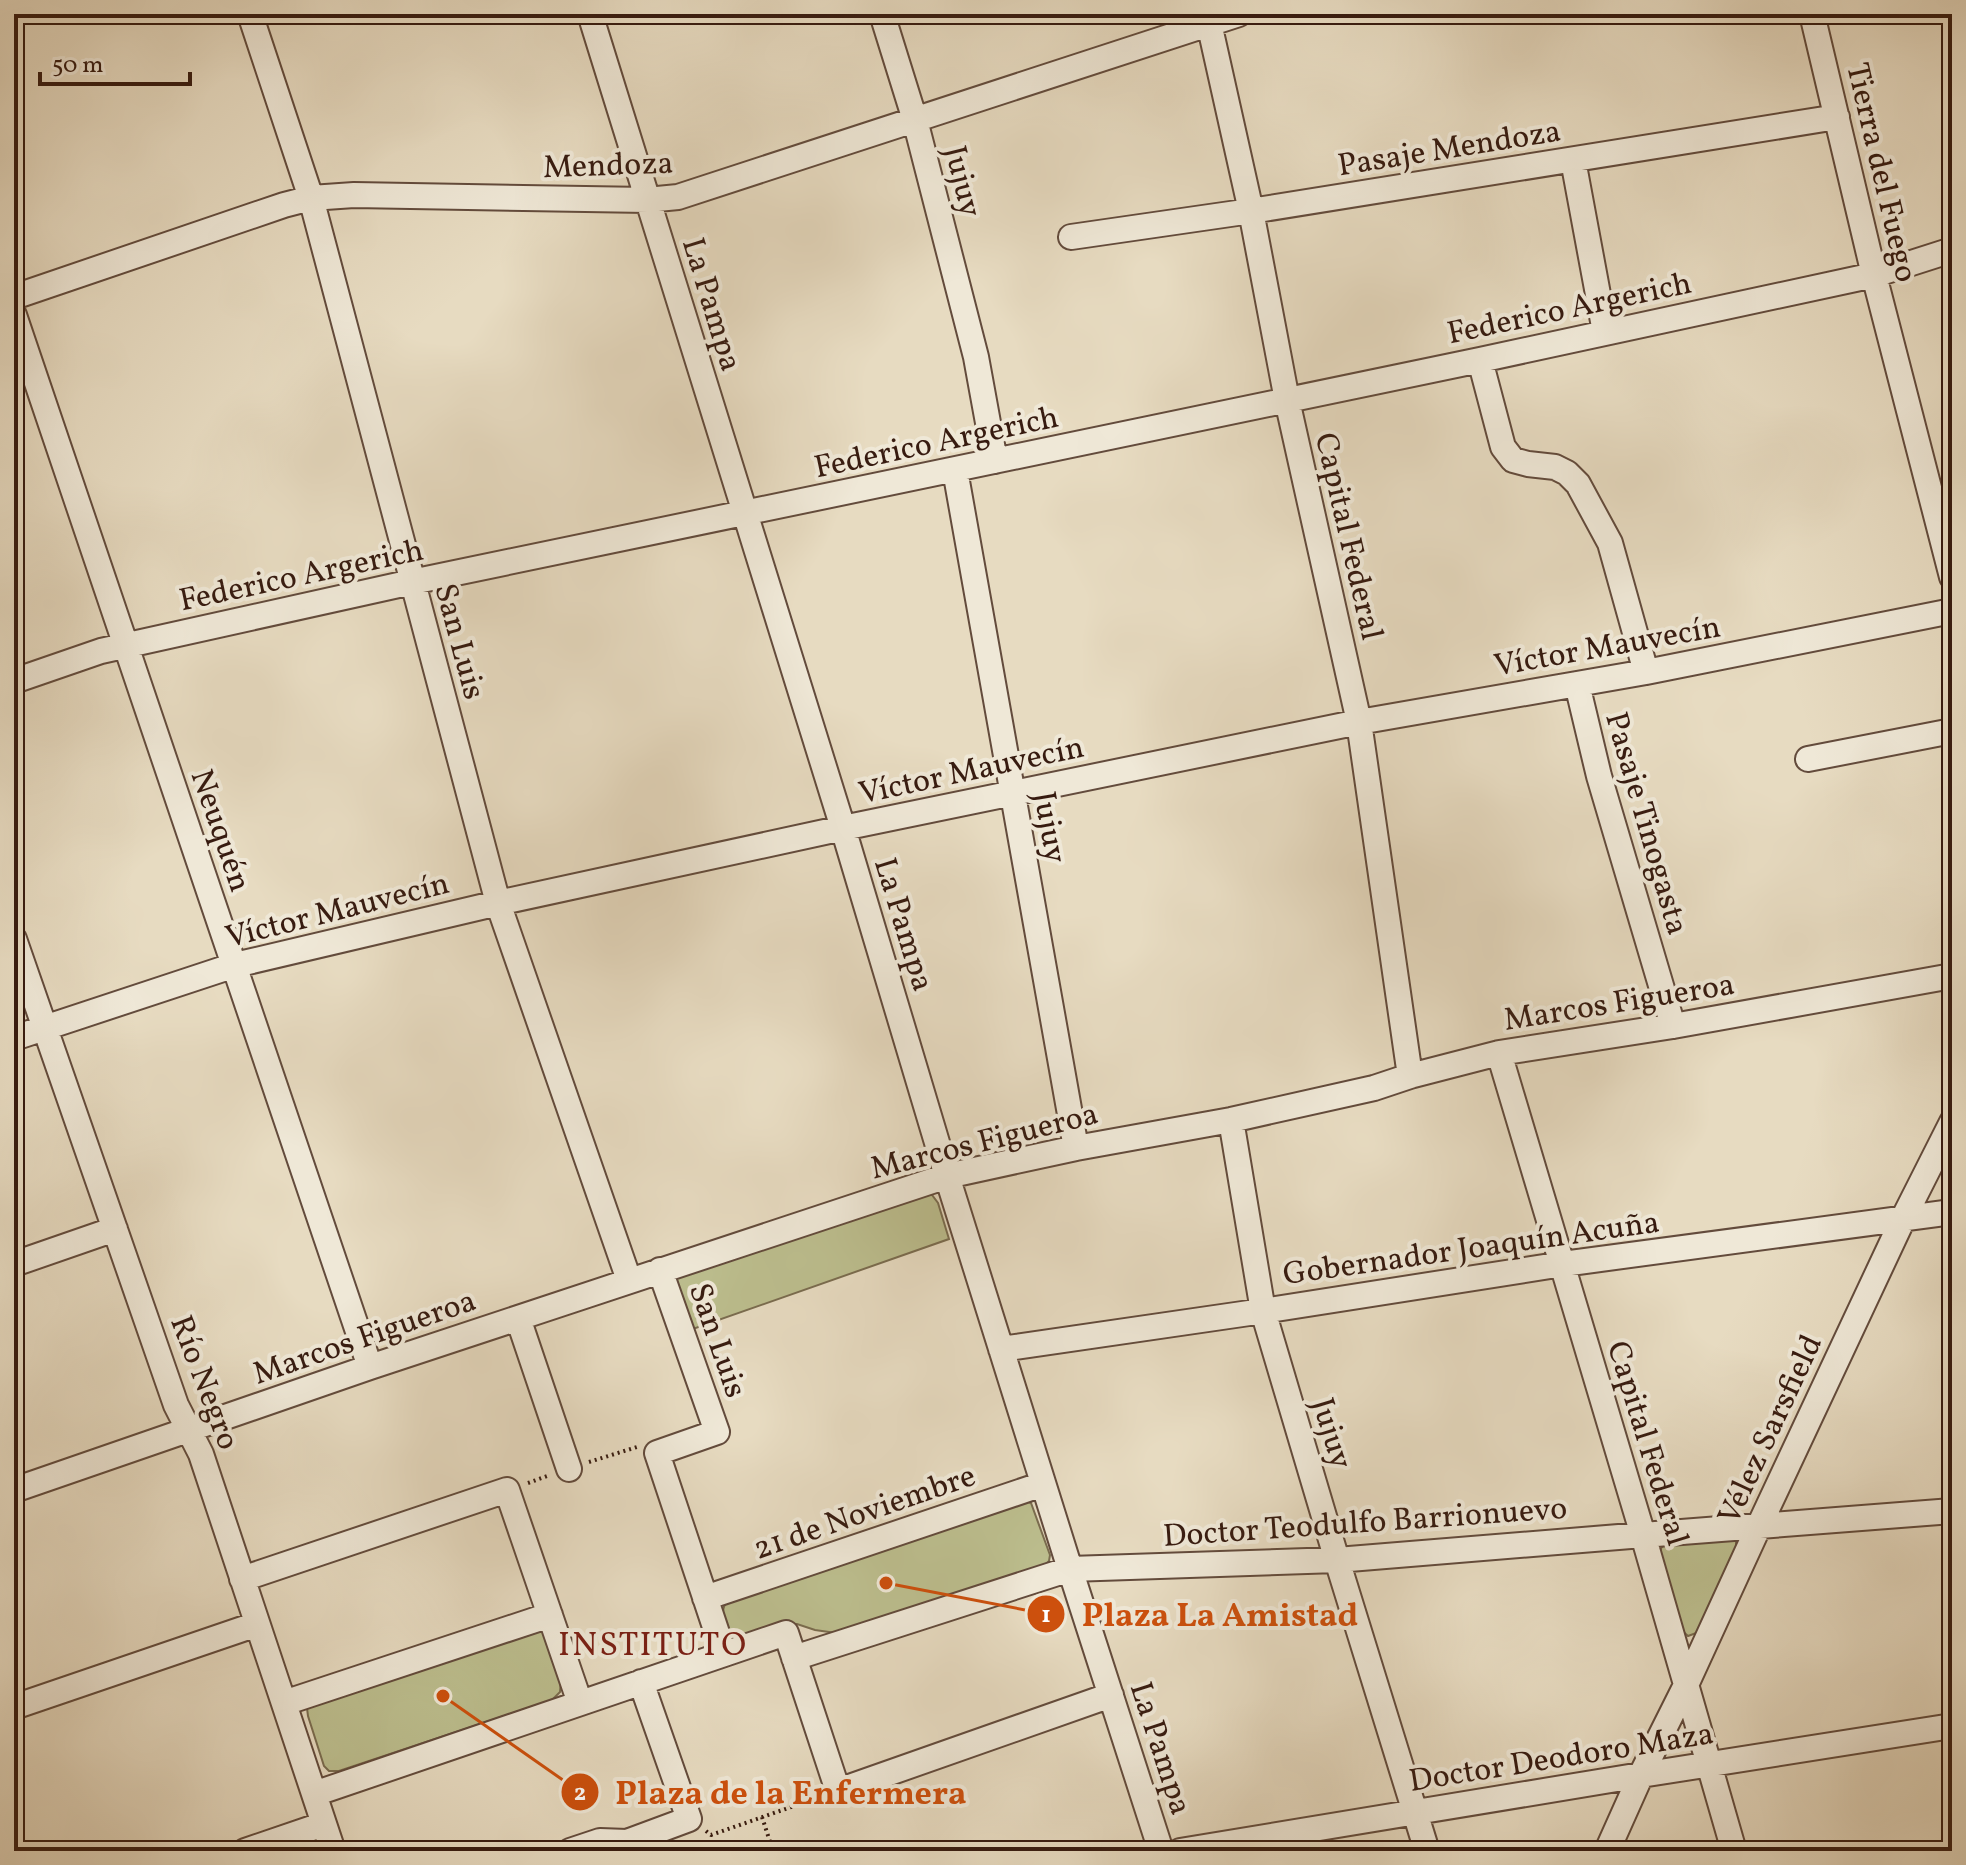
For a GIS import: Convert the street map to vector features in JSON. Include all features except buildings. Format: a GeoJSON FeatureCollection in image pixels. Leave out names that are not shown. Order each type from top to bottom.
{"type":"FeatureCollection","features":[{"type":"Feature","properties":{"kind":"street","name":"San Luis"},"geometry":{"type":"LineString","coordinates":[[250,14],[311,198],[498,903],[629,1280]]}},
{"type":"Feature","properties":{"kind":"street","name":"La Pampa"},"geometry":{"type":"LineString","coordinates":[[590,14],[843,828],[947,1176],[1161,1851]]}},
{"type":"Feature","properties":{"kind":"street","name":"Jujuy"},"geometry":{"type":"LineString","coordinates":[[882,14],[915,120],[976,357],[995,461]]}},
{"type":"Feature","properties":{"kind":"street","name":"Mendoza"},"geometry":{"type":"LineString","coordinates":[[14,297],[311,198],[354,195],[647,200],[678,197],[1209,19],[1239,14]]}},
{"type":"Feature","properties":{"kind":"street","name":"Tierra del Fuego"},"geometry":{"type":"LineString","coordinates":[[1812,14],[1874,275],[1952,577]]}},
{"type":"Feature","properties":{"kind":"street","name":"Capital Federal"},"geometry":{"type":"LineString","coordinates":[[1209,19],[1251,211],[1287,400],[1359,722],[1410,1076]]}},
{"type":"Feature","properties":{"kind":"street","name":"Pasaje Mendoza"},"geometry":{"type":"LineString","coordinates":[[1071,237],[1837,117]]}},
{"type":"Feature","properties":{"kind":"street"},"geometry":{"type":"LineString","coordinates":[[1573,160],[1605,332]]}},
{"type":"Feature","properties":{"kind":"street","name":"Federico Argerich"},"geometry":{"type":"LineString","coordinates":[[14,681],[101,651],[412,582],[1874,275],[1952,250]]}},
{"type":"Feature","properties":{"kind":"street","name":"Neuquén"},"geometry":{"type":"LineString","coordinates":[[14,315],[370,1367]]}},
{"type":"Feature","properties":{"kind":"street","name":"Pasaje Tinogasta"},"geometry":{"type":"LineString","coordinates":[[1480,360],[1503,447],[1513,460],[1555,467],[1567,473],[1578,484],[1610,543],[1646,672]]}},
{"type":"Feature","properties":{"kind":"street","name":"Jujuy"},"geometry":{"type":"LineString","coordinates":[[955,470],[1076,1148]]}},
{"type":"Feature","properties":{"kind":"street","name":"Víctor Mauvecín"},"geometry":{"type":"LineString","coordinates":[[14,1038],[235,965],[498,903],[843,828],[1359,722],[1646,672],[1952,611]]}},
{"type":"Feature","properties":{"kind":"street","name":"Pasaje Tinogasta"},"geometry":{"type":"LineString","coordinates":[[1577,684],[1599,776],[1673,1026]]}},
{"type":"Feature","properties":{"kind":"street"},"geometry":{"type":"LineString","coordinates":[[1808,759],[1952,731]]}},
{"type":"Feature","properties":{"kind":"street","name":"Río Negro"},"geometry":{"type":"LineString","coordinates":[[14,939],[176,1405],[201,1454],[333,1851]]}},
{"type":"Feature","properties":{"kind":"street","name":"Marcos Figueroa"},"geometry":{"type":"LineString","coordinates":[[14,1490],[370,1367],[947,1176],[1076,1148],[1231,1120],[1374,1088],[1499,1053],[1673,1026],[1952,976]]}},
{"type":"Feature","properties":{"kind":"street","name":"Capital Federal"},"geometry":{"type":"LineString","coordinates":[[1499,1053],[1734,1851]]}},
{"type":"Feature","properties":{"kind":"street","name":"Jujuy"},"geometry":{"type":"LineString","coordinates":[[1231,1120],[1263,1311],[1427,1851]]}},
{"type":"Feature","properties":{"kind":"street","name":"Vélez Sarsfield"},"geometry":{"type":"LineString","coordinates":[[1607,1851],[1903,1219],[1952,1122]]}},
{"type":"Feature","properties":{"kind":"street","name":"Gobernador Joaquín Acuña"},"geometry":{"type":"LineString","coordinates":[[1001,1349],[1563,1264],[1952,1212]]}},
{"type":"Feature","properties":{"kind":"street"},"geometry":{"type":"LineString","coordinates":[[14,1264],[115,1229]]}},
{"type":"Feature","properties":{"kind":"street","name":"San Luis"},"geometry":{"type":"LineString","coordinates":[[660,1270],[717,1432],[657,1453],[705,1598]]}},
{"type":"Feature","properties":{"kind":"street"},"geometry":{"type":"LineString","coordinates":[[518,1318],[569,1469]]}},
{"type":"Feature","properties":{"kind":"street","name":"21 de Noviembre"},"geometry":{"type":"LineString","coordinates":[[705,1598],[1043,1484]]}},
{"type":"Feature","properties":{"kind":"street"},"geometry":{"type":"LineString","coordinates":[[242,1579],[507,1490],[580,1703]]}},
{"type":"Feature","properties":{"kind":"street","name":"Doctor Teodulfo Barrionuevo"},"geometry":{"type":"LineString","coordinates":[[794,1658],[1070,1569],[1337,1560],[1952,1511]]}},
{"type":"Feature","properties":{"kind":"street"},"geometry":{"type":"LineString","coordinates":[[705,1598],[724,1654]]}},
{"type":"Feature","properties":{"kind":"street"},"geometry":{"type":"LineString","coordinates":[[284,1703],[550,1615]]}},
{"type":"Feature","properties":{"kind":"street"},"geometry":{"type":"LineString","coordinates":[[14,1707],[257,1624]]}},
{"type":"Feature","properties":{"kind":"street"},"geometry":{"type":"LineString","coordinates":[[314,1794],[786,1633],[838,1791],[1111,1695]]}},
{"type":"Feature","properties":{"kind":"street"},"geometry":{"type":"LineString","coordinates":[[570,1851],[600,1841],[628,1846],[689,1819],[641,1682]]}},
{"type":"Feature","properties":{"kind":"street","name":"Doctor Deodoro Maza"},"geometry":{"type":"LineString","coordinates":[[1180,1851],[1952,1726]]}},
{"type":"Feature","properties":{"kind":"street"},"geometry":{"type":"LineString","coordinates":[[245,1851],[324,1824]]}},
{"type":"Feature","properties":{"kind":"path"},"geometry":{"type":"LineString","coordinates":[[689,1819],[711,1835],[838,1791]]}},
{"type":"Feature","properties":{"kind":"path"},"geometry":{"type":"LineString","coordinates":[[762,1817],[773,1851]]}},
{"type":"Feature","properties":{"kind":"green space"},"geometry":{"type":"Polygon","coordinates":[[[918,1194],[932,1195],[938,1203],[949,1239],[690,1330],[678,1290],[677,1279],[683,1271],[918,1194]]]}},
{"type":"Feature","properties":{"kind":"green space"},"geometry":{"type":"Polygon","coordinates":[[[1024,1500],[1031,1503],[1050,1555],[1045,1565],[836,1633],[786,1624],[734,1636],[726,1623],[723,1609],[728,1600],[1024,1500]]]}},
{"type":"Feature","properties":{"kind":"green space"},"geometry":{"type":"Polygon","coordinates":[[[1730,1538],[1736,1541],[1736,1549],[1699,1632],[1688,1636],[1679,1628],[1659,1559],[1661,1548],[1670,1540],[1730,1538]]]}},
{"type":"Feature","properties":{"kind":"green space"},"geometry":{"type":"Polygon","coordinates":[[[534,1629],[545,1632],[561,1679],[560,1692],[552,1700],[339,1771],[329,1771],[324,1766],[308,1716],[307,1708],[313,1701],[534,1629]]]}},
{"type":"Feature","properties":{"kind":"place","name":"Plaza La Amistad"},"geometry":{"type":"Point","coordinates":[886,1583]}},
{"type":"Feature","properties":{"kind":"place","name":"Plaza de la Enfermera"},"geometry":{"type":"Point","coordinates":[443,1696]}},
{"type":"Feature","properties":{"kind":"district","name":"INSTITUTO"},"geometry":{"type":"Point","coordinates":[653,1643]}}]}
